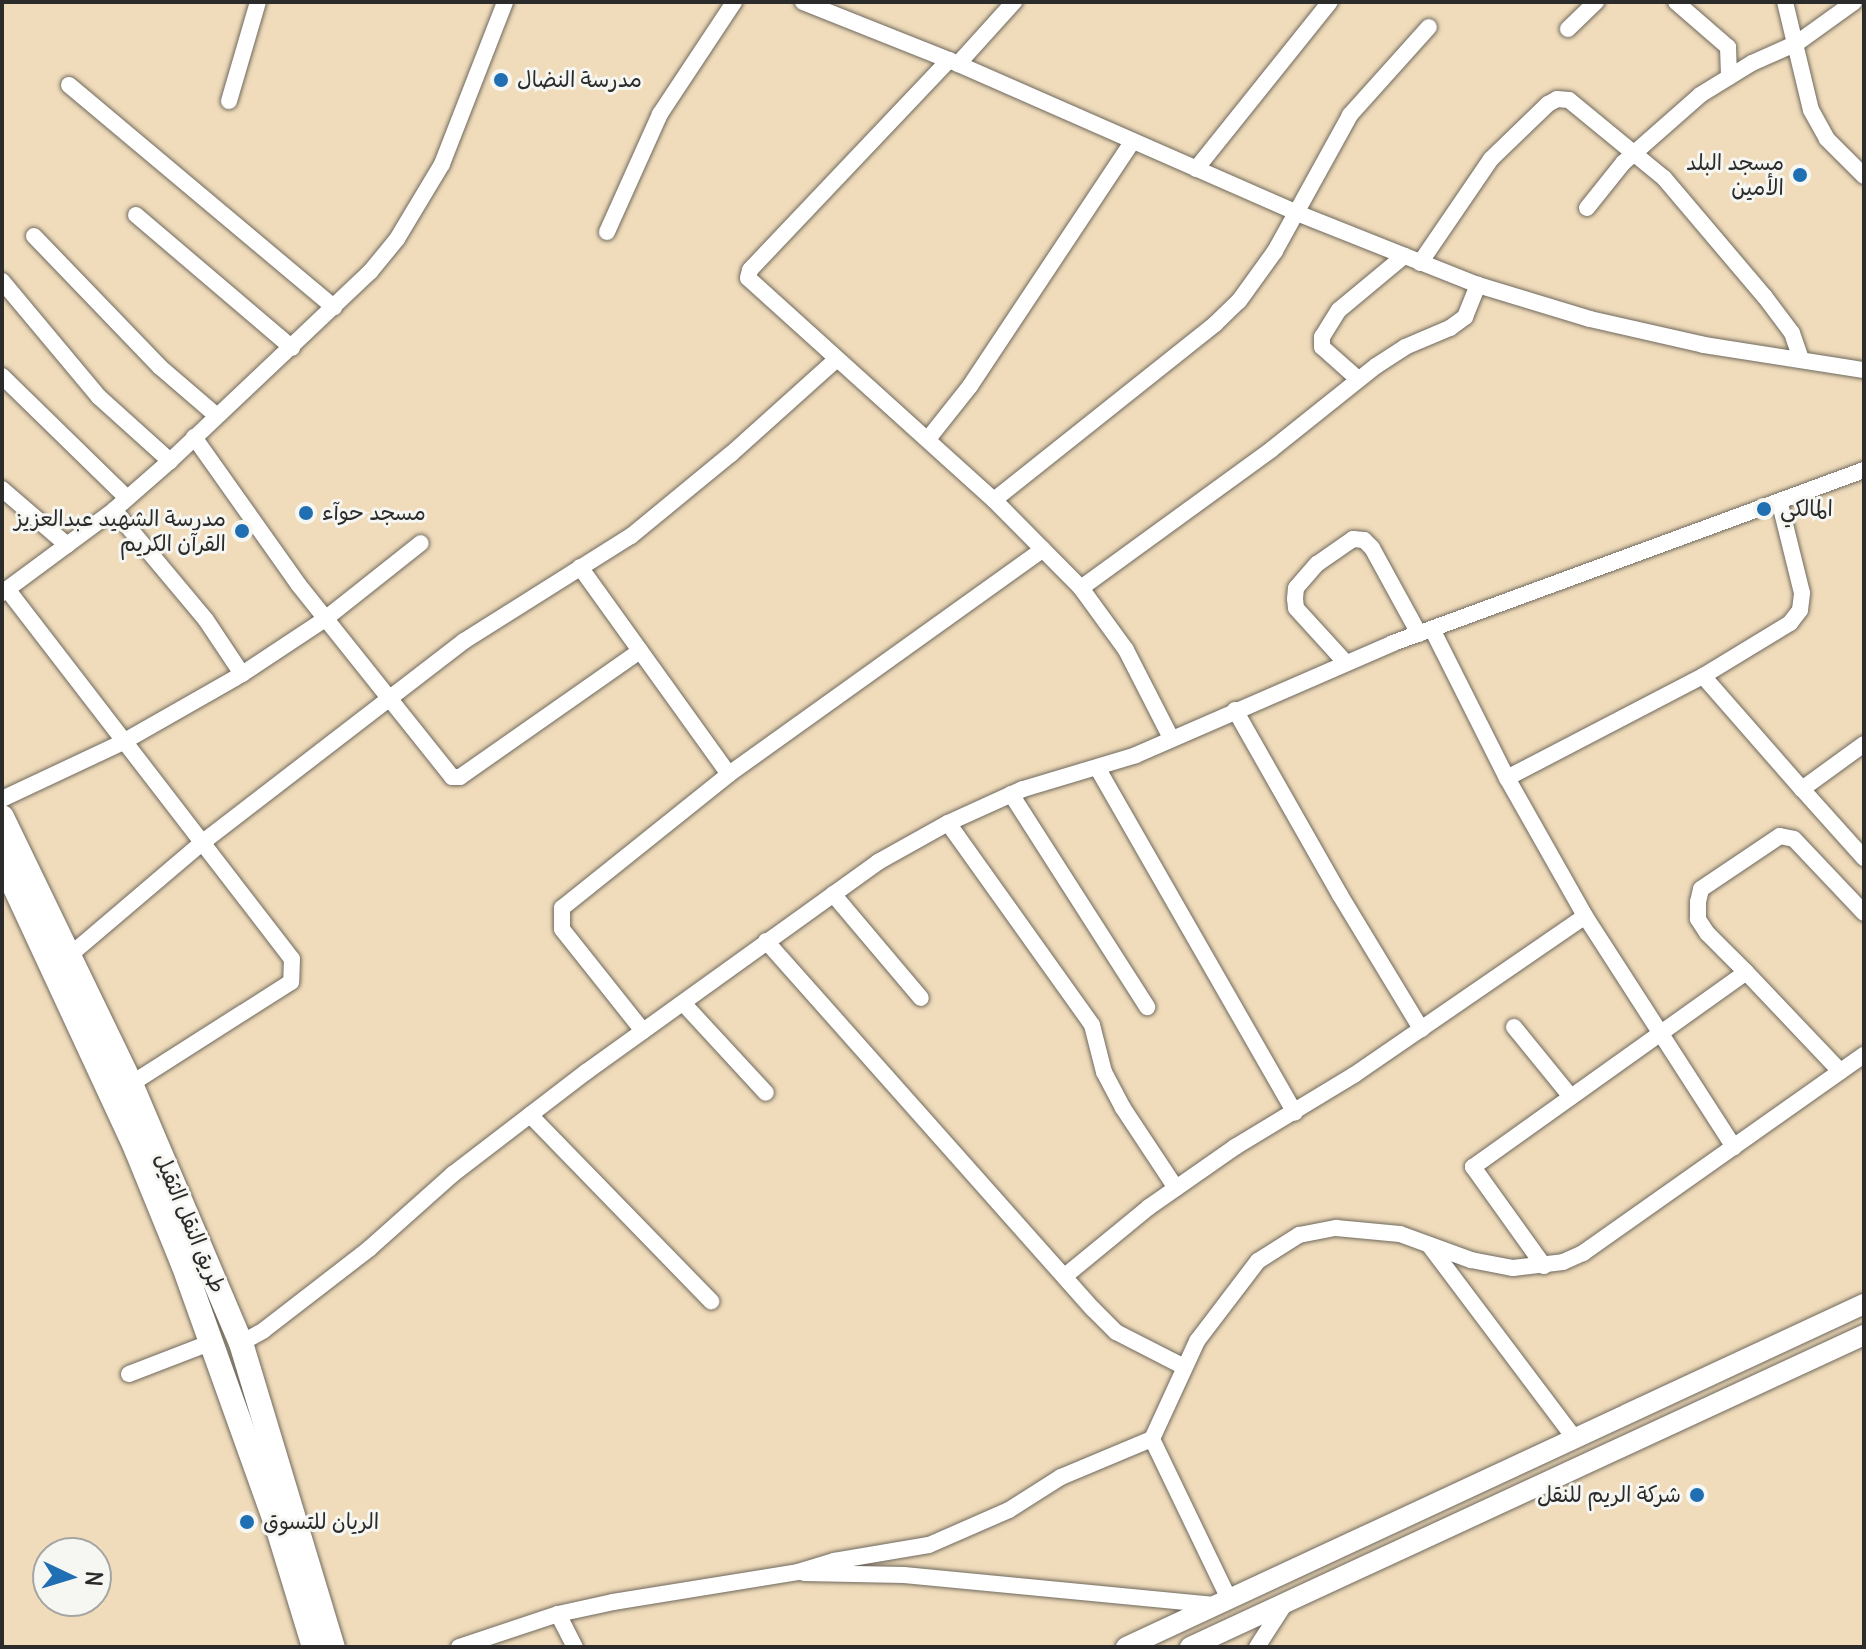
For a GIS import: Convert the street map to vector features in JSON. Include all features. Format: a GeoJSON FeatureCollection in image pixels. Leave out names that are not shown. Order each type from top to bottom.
{"type":"FeatureCollection","features":[{"type":"Feature","properties":{"kind":"highway","name":"طريق النقل الثقيل"},"geometry":{"type":"LineString","coordinates":[[2,817],[131,1084],[241,1343],[333,1647]]}},
{"type":"Feature","properties":{"kind":"highway","name":"طريق النقل الثقيل"},"geometry":{"type":"LineString","coordinates":[[2,860],[136,1149],[212,1342],[277,1526],[314,1647]]}},
{"type":"Feature","properties":{"kind":"main road"},"geometry":{"type":"LineString","coordinates":[[1126,1647],[1864,1304]]}},
{"type":"Feature","properties":{"kind":"main road"},"geometry":{"type":"LineString","coordinates":[[1190,1647],[1864,1335]]}},
{"type":"Feature","properties":{"kind":"main road"},"geometry":{"type":"LineString","coordinates":[[1427,1508],[1437,1531]]}},
{"type":"Feature","properties":{"kind":"street"},"geometry":{"type":"LineString","coordinates":[[229,101],[258,2]]}},
{"type":"Feature","properties":{"kind":"street"},"geometry":{"type":"LineString","coordinates":[[131,1084],[291,982],[294,975],[292,959],[4,591],[114,510],[170,461],[334,307],[397,239],[431,185],[457,129],[505,2]]}},
{"type":"Feature","properties":{"kind":"street"},"geometry":{"type":"LineString","coordinates":[[607,232],[660,114],[734,2]]}},
{"type":"Feature","properties":{"kind":"street"},"geometry":{"type":"LineString","coordinates":[[803,2],[954,62],[1297,213],[1478,285],[1590,319],[1704,345],[1864,370]]}},
{"type":"Feature","properties":{"kind":"street"},"geometry":{"type":"LineString","coordinates":[[1014,2],[748,274],[750,283],[928,439],[1081,588],[1126,650],[1171,738]]}},
{"type":"Feature","properties":{"kind":"street"},"geometry":{"type":"LineString","coordinates":[[1196,169],[1330,2]]}},
{"type":"Feature","properties":{"kind":"street"},"geometry":{"type":"LineString","coordinates":[[1568,29],[1596,2]]}},
{"type":"Feature","properties":{"kind":"street"},"geometry":{"type":"LineString","coordinates":[[1676,2],[1728,47],[1729,77]]}},
{"type":"Feature","properties":{"kind":"street"},"geometry":{"type":"LineString","coordinates":[[1785,2],[1811,110],[1827,139],[1864,176]]}},
{"type":"Feature","properties":{"kind":"street"},"geometry":{"type":"LineString","coordinates":[[1587,208],[1602,186],[1700,95],[1797,43],[1854,2]]}},
{"type":"Feature","properties":{"kind":"street"},"geometry":{"type":"LineString","coordinates":[[994,500],[1215,324],[1256,281],[1350,115],[1429,27]]}},
{"type":"Feature","properties":{"kind":"street"},"geometry":{"type":"LineString","coordinates":[[69,85],[334,307]]}},
{"type":"Feature","properties":{"kind":"street"},"geometry":{"type":"LineString","coordinates":[[1358,379],[1322,347],[1322,337],[1339,310],[1412,260],[1491,159],[1524,123],[1557,99],[1569,100],[1664,178],[1765,297],[1792,333],[1801,359]]}},
{"type":"Feature","properties":{"kind":"street"},"geometry":{"type":"LineString","coordinates":[[928,439],[970,386],[1133,141]]}},
{"type":"Feature","properties":{"kind":"street"},"geometry":{"type":"LineString","coordinates":[[136,215],[292,348]]}},
{"type":"Feature","properties":{"kind":"street"},"geometry":{"type":"LineString","coordinates":[[34,236],[160,367],[217,416]]}},
{"type":"Feature","properties":{"kind":"street"},"geometry":{"type":"LineString","coordinates":[[2,281],[99,397],[170,461]]}},
{"type":"Feature","properties":{"kind":"street"},"geometry":{"type":"LineString","coordinates":[[1081,588],[1272,449],[1358,379],[1405,347],[1450,328],[1465,317],[1478,285]]}},
{"type":"Feature","properties":{"kind":"street"},"geometry":{"type":"LineString","coordinates":[[70,955],[203,842],[464,641],[631,536],[837,359]]}},
{"type":"Feature","properties":{"kind":"street"},"geometry":{"type":"LineString","coordinates":[[2,376],[127,498]]}},
{"type":"Feature","properties":{"kind":"street"},"geometry":{"type":"LineString","coordinates":[[194,437],[325,619],[452,777],[460,777],[640,651]]}},
{"type":"Feature","properties":{"kind":"street"},"geometry":{"type":"LineString","coordinates":[[241,1343],[264,1330],[370,1248],[453,1174],[643,1031],[878,862],[948,823],[1011,794],[1098,769],[1425,632],[1663,542],[1780,504],[1864,470]]}},
{"type":"Feature","properties":{"kind":"street"},"geometry":{"type":"LineString","coordinates":[[2,489],[67,545]]}},
{"type":"Feature","properties":{"kind":"street"},"geometry":{"type":"LineString","coordinates":[[1507,778],[1703,676],[1790,623],[1800,610],[1802,593],[1780,504]]}},
{"type":"Feature","properties":{"kind":"street"},"geometry":{"type":"LineString","coordinates":[[114,510],[206,620],[242,674]]}},
{"type":"Feature","properties":{"kind":"street"},"geometry":{"type":"LineString","coordinates":[[1346,663],[1296,608],[1296,588],[1317,564],[1353,539],[1364,540],[1425,632],[1585,916],[1734,1147]]}},
{"type":"Feature","properties":{"kind":"street"},"geometry":{"type":"LineString","coordinates":[[2,799],[123,742],[242,674],[325,619],[421,543]]}},
{"type":"Feature","properties":{"kind":"street"},"geometry":{"type":"LineString","coordinates":[[643,1031],[562,929],[562,908],[729,774],[1043,549]]}},
{"type":"Feature","properties":{"kind":"street"},"geometry":{"type":"LineString","coordinates":[[580,567],[729,774]]}},
{"type":"Feature","properties":{"kind":"street"},"geometry":{"type":"LineString","coordinates":[[1703,676],[1864,858]]}},
{"type":"Feature","properties":{"kind":"street"},"geometry":{"type":"LineString","coordinates":[[1235,710],[1340,895],[1421,1029]]}},
{"type":"Feature","properties":{"kind":"street"},"geometry":{"type":"LineString","coordinates":[[1802,789],[1864,744]]}},
{"type":"Feature","properties":{"kind":"street"},"geometry":{"type":"LineString","coordinates":[[1098,769],[1295,1113]]}},
{"type":"Feature","properties":{"kind":"street"},"geometry":{"type":"LineString","coordinates":[[1011,794],[1147,1007]]}},
{"type":"Feature","properties":{"kind":"street"},"geometry":{"type":"LineString","coordinates":[[948,823],[1092,1025],[1104,1072],[1123,1108],[1176,1188]]}},
{"type":"Feature","properties":{"kind":"street"},"geometry":{"type":"LineString","coordinates":[[1840,1071],[1707,933],[1698,919],[1698,902],[1701,889],[1773,839],[1787,835],[1864,913]]}},
{"type":"Feature","properties":{"kind":"street"},"geometry":{"type":"LineString","coordinates":[[833,894],[921,998]]}},
{"type":"Feature","properties":{"kind":"street"},"geometry":{"type":"LineString","coordinates":[[1065,1276],[1176,1188],[1235,1147],[1295,1113],[1585,916]]}},
{"type":"Feature","properties":{"kind":"street"},"geometry":{"type":"LineString","coordinates":[[766,941],[1116,1332],[1184,1367]]}},
{"type":"Feature","properties":{"kind":"street"},"geometry":{"type":"LineString","coordinates":[[1544,1266],[1473,1167],[1662,1035],[1746,972]]}},
{"type":"Feature","properties":{"kind":"street"},"geometry":{"type":"LineString","coordinates":[[683,1003],[766,1093]]}},
{"type":"Feature","properties":{"kind":"street"},"geometry":{"type":"LineString","coordinates":[[1514,1027],[1571,1097]]}},
{"type":"Feature","properties":{"kind":"street"},"geometry":{"type":"LineString","coordinates":[[459,1647],[558,1614],[798,1572],[834,1561],[929,1545],[969,1530],[1061,1477],[1152,1439],[1184,1367],[1221,1307],[1258,1261],[1299,1235],[1336,1228],[1366,1229],[1400,1234],[1471,1260],[1499,1266],[1544,1266],[1583,1253],[1864,1055]]}},
{"type":"Feature","properties":{"kind":"street"},"geometry":{"type":"LineString","coordinates":[[530,1115],[711,1301]]}},
{"type":"Feature","properties":{"kind":"street"},"geometry":{"type":"LineString","coordinates":[[1428,1244],[1575,1439]]}},
{"type":"Feature","properties":{"kind":"street"},"geometry":{"type":"LineString","coordinates":[[129,1374],[212,1342]]}},
{"type":"Feature","properties":{"kind":"street"},"geometry":{"type":"LineString","coordinates":[[798,1572],[904,1575],[1222,1602],[1152,1439]]}},
{"type":"Feature","properties":{"kind":"street"},"geometry":{"type":"LineString","coordinates":[[1257,1647],[1286,1602]]}},
{"type":"Feature","properties":{"kind":"street"},"geometry":{"type":"LineString","coordinates":[[558,1614],[575,1647]]}},
{"type":"Feature","properties":{"kind":"place","name":"مدرسة النضال"},"geometry":{"type":"Point","coordinates":[501,80]}},
{"type":"Feature","properties":{"kind":"place","name":"مسجد البلد الأمين"},"geometry":{"type":"Point","coordinates":[1800,175]}},
{"type":"Feature","properties":{"kind":"place","name":"المالكي"},"geometry":{"type":"Point","coordinates":[1764,509]}},
{"type":"Feature","properties":{"kind":"place","name":"مسجد حوآء"},"geometry":{"type":"Point","coordinates":[306,513]}},
{"type":"Feature","properties":{"kind":"place","name":"مدرسة الشهيد عبدالعزيز القرآن الكريم"},"geometry":{"type":"Point","coordinates":[242,531]}},
{"type":"Feature","properties":{"kind":"place","name":"شركة الريم للنقل"},"geometry":{"type":"Point","coordinates":[1697,1495]}},
{"type":"Feature","properties":{"kind":"place","name":"الريان للتسوق"},"geometry":{"type":"Point","coordinates":[247,1522]}}]}
